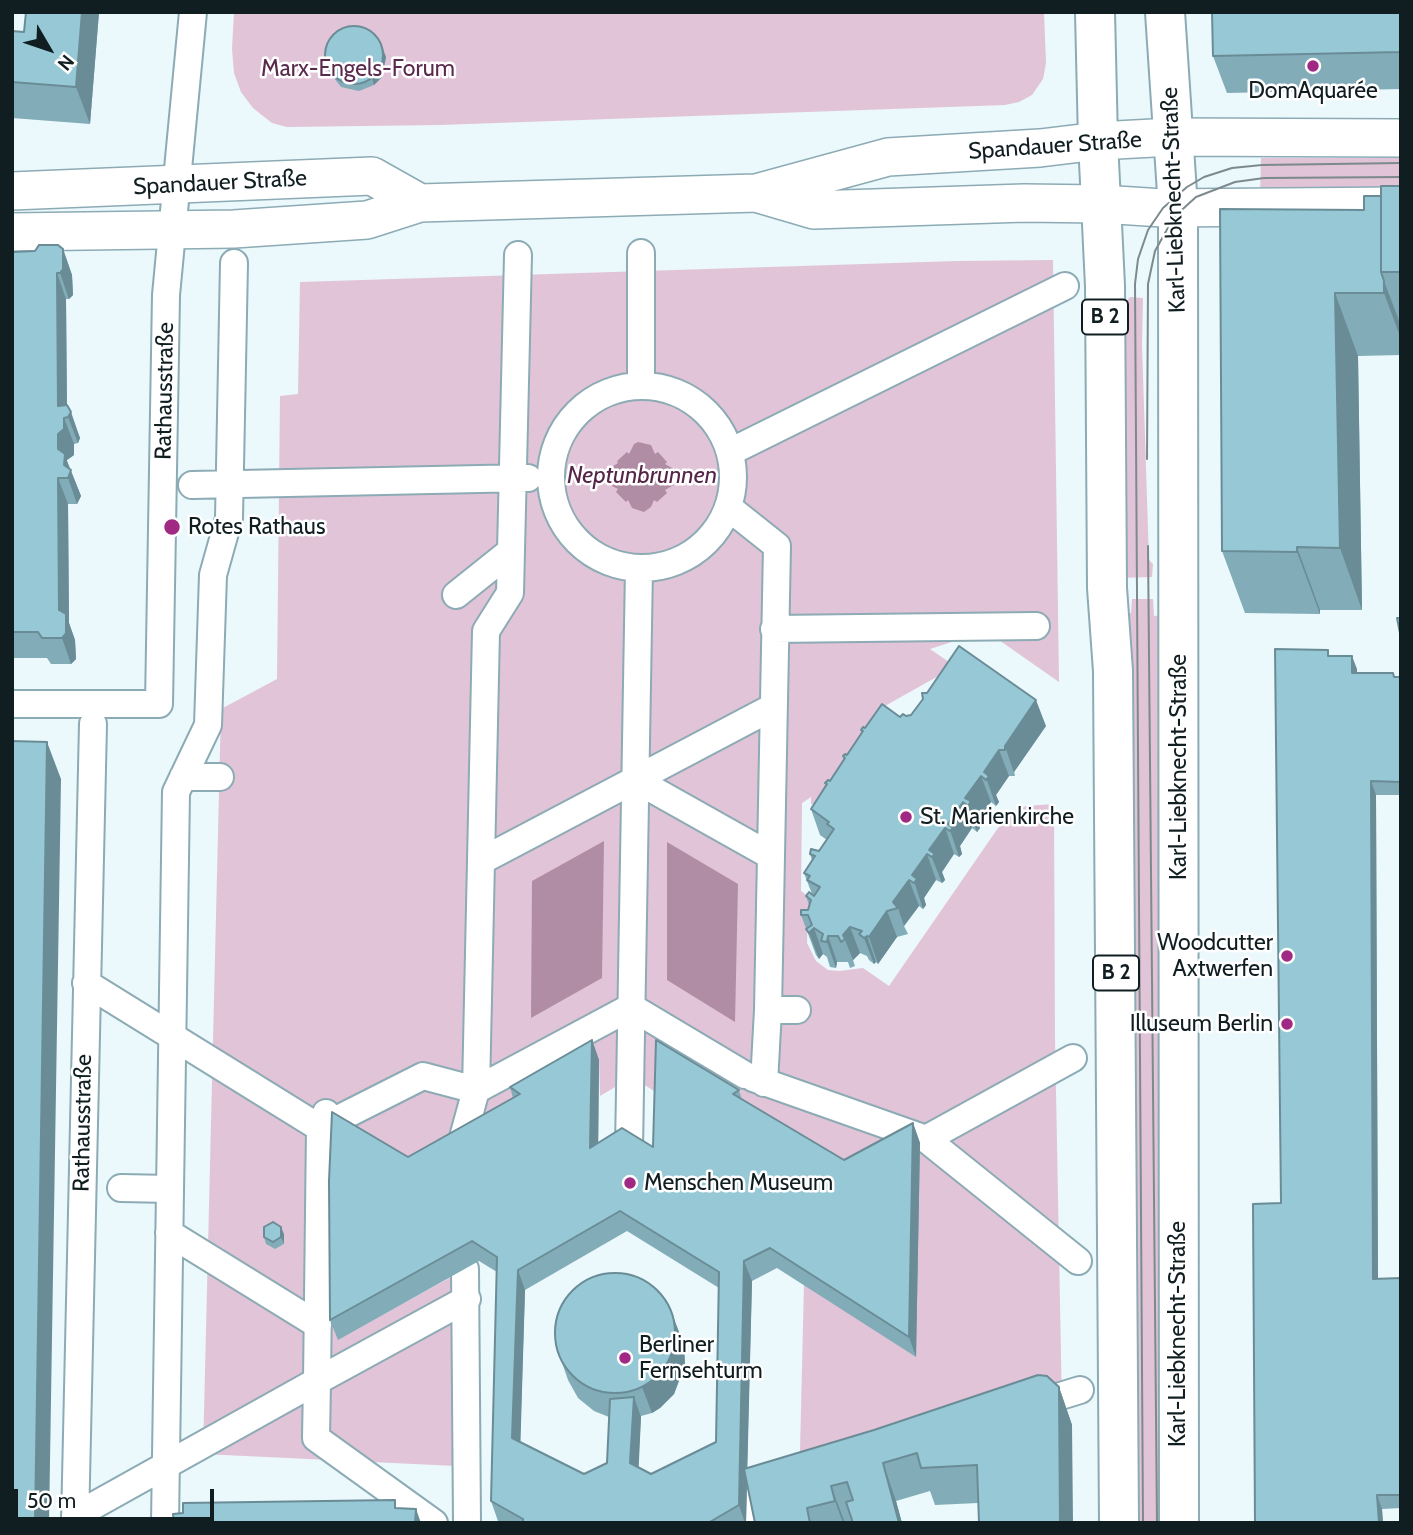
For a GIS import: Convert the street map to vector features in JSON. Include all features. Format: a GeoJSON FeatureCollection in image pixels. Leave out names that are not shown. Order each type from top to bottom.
{"type":"FeatureCollection","features":[{"type":"Feature","properties":{"kind":"main road","name":"B 2"},"geometry":{"type":"LineString","coordinates":[[1095,12],[1105,286],[1107,589],[1113,671],[1119,1523]]}},
{"type":"Feature","properties":{"kind":"main road","name":"Karl-Liebknecht-Straße"},"geometry":{"type":"LineString","coordinates":[[1165,12],[1178,208],[1179,1523]]}},
{"type":"Feature","properties":{"kind":"main road","name":"Spandauer Straße"},"geometry":{"type":"LineString","coordinates":[[12,232],[173,230],[367,220],[420,203],[756,193],[888,157],[1040,148],[1098,141],[1172,137],[1401,138]]}},
{"type":"Feature","properties":{"kind":"main road","name":"Spandauer Straße"},"geometry":{"type":"LineString","coordinates":[[12,191],[372,176],[420,203]]}},
{"type":"Feature","properties":{"kind":"main road","name":"Spandauer Straße"},"geometry":{"type":"LineString","coordinates":[[756,193],[814,210],[1024,203],[1178,208],[1401,205]]}},
{"type":"Feature","properties":{"kind":"street","name":"Rathausstraße"},"geometry":{"type":"LineString","coordinates":[[75,1520],[100,1187],[86,983],[93,713],[159,704],[166,295],[193,12]]}},
{"type":"Feature","properties":{"kind":"street"},"geometry":{"type":"LineString","coordinates":[[641,253],[641,386]]}},
{"type":"Feature","properties":{"kind":"street"},"geometry":{"type":"LineString","coordinates":[[459,1152],[476,1090],[468,972],[481,861],[486,631],[510,593],[518,255]]}},
{"type":"Feature","properties":{"kind":"street"},"geometry":{"type":"LineString","coordinates":[[165,1523],[176,792],[208,725],[213,575],[229,518],[234,262]]}},
{"type":"Feature","properties":{"kind":"street"},"geometry":{"type":"LineString","coordinates":[[730,452],[1065,286]]}},
{"type":"Feature","properties":{"kind":"street"},"geometry":{"type":"LineString","coordinates":[[641,386],[665,388],[687,397],[706,411],[721,430],[730,452],[733,480],[728,507],[717,528],[702,545],[683,558],[661,566],[639,568],[616,564],[594,555],[576,540],[562,521],[554,500],[551,477],[558,442],[578,413],[591,401],[607,393],[641,386]]}},
{"type":"Feature","properties":{"kind":"street"},"geometry":{"type":"LineString","coordinates":[[192,485],[551,477]]}},
{"type":"Feature","properties":{"kind":"street"},"geometry":{"type":"LineString","coordinates":[[728,507],[777,546],[768,1010],[754,1079]]}},
{"type":"Feature","properties":{"kind":"street"},"geometry":{"type":"LineString","coordinates":[[456,595],[511,551]]}},
{"type":"Feature","properties":{"kind":"street"},"geometry":{"type":"LineString","coordinates":[[629,1148],[639,568]]}},
{"type":"Feature","properties":{"kind":"street"},"geometry":{"type":"LineString","coordinates":[[774,629],[1037,626]]}},
{"type":"Feature","properties":{"kind":"street"},"geometry":{"type":"LineString","coordinates":[[12,704],[93,713]]}},
{"type":"Feature","properties":{"kind":"street"},"geometry":{"type":"LineString","coordinates":[[481,861],[773,706]]}},
{"type":"Feature","properties":{"kind":"street"},"geometry":{"type":"LineString","coordinates":[[183,777],[220,777]]}},
{"type":"Feature","properties":{"kind":"street"},"geometry":{"type":"LineString","coordinates":[[634,779],[771,856]]}},
{"type":"Feature","properties":{"kind":"street"},"geometry":{"type":"LineString","coordinates":[[86,983],[172,1037],[228,1061],[323,1121]]}},
{"type":"Feature","properties":{"kind":"street"},"geometry":{"type":"LineString","coordinates":[[631,1007],[754,1079],[926,1139],[1078,1261]]}},
{"type":"Feature","properties":{"kind":"street"},"geometry":{"type":"LineString","coordinates":[[323,1121],[423,1076],[476,1090],[631,1007]]}},
{"type":"Feature","properties":{"kind":"street"},"geometry":{"type":"LineString","coordinates":[[768,1010],[797,1010]]}},
{"type":"Feature","properties":{"kind":"street"},"geometry":{"type":"LineString","coordinates":[[926,1139],[1073,1058]]}},
{"type":"Feature","properties":{"kind":"street"},"geometry":{"type":"LineString","coordinates":[[323,1121],[316,1438],[434,1523]]}},
{"type":"Feature","properties":{"kind":"street"},"geometry":{"type":"LineString","coordinates":[[54,1187],[170,1189]]}},
{"type":"Feature","properties":{"kind":"street"},"geometry":{"type":"LineString","coordinates":[[169,1233],[318,1325]]}},
{"type":"Feature","properties":{"kind":"street"},"geometry":{"type":"LineString","coordinates":[[465,1269],[467,1523]]}},
{"type":"Feature","properties":{"kind":"street"},"geometry":{"type":"LineString","coordinates":[[75,1520],[166,1466],[467,1299]]}},
{"type":"Feature","properties":{"kind":"street"},"geometry":{"type":"LineString","coordinates":[[1004,1413],[1080,1390]]}},
{"type":"Feature","properties":{"kind":"street"},"geometry":{"type":"LineString","coordinates":[[753,1523],[754,1493],[789,1482]]}},
{"type":"Feature","properties":{"kind":"green space","name":"Marx-Engels-Forum"},"geometry":{"type":"Polygon","coordinates":[[[234,12],[1044,12],[1046,63],[1043,79],[1032,95],[1005,105],[440,125],[287,127],[272,123],[253,108],[241,92],[234,73],[234,12]]]}},
{"type":"Feature","properties":{"kind":"green space"},"geometry":{"type":"Polygon","coordinates":[[[1261,158],[1401,158],[1401,195],[1260,196],[1261,158]]]}},
{"type":"Feature","properties":{"kind":"green space"},"geometry":{"type":"Polygon","coordinates":[[[1053,260],[1059,682],[986,631],[930,649],[949,662],[942,674],[883,707],[817,805],[811,804],[811,797],[802,803],[801,891],[812,899],[808,908],[807,943],[816,961],[828,970],[863,968],[889,986],[1007,815],[1026,806],[1054,804],[1062,1409],[799,1492],[804,1284],[916,1356],[852,1180],[662,1096],[632,1077],[600,1096],[599,1060],[338,1339],[455,1275],[456,1466],[203,1454],[221,709],[277,679],[280,396],[298,394],[300,282],[1053,260]]]}},
{"type":"Feature","properties":{"kind":"green space"},"geometry":{"type":"Polygon","coordinates":[[[1130,297],[1143,298],[1149,560],[1153,564],[1152,577],[1119,578],[1117,306],[1130,297]]]}},
{"type":"Feature","properties":{"kind":"green space"},"geometry":{"type":"Polygon","coordinates":[[[1132,599],[1153,599],[1154,616],[1166,615],[1168,1523],[1132,1523],[1121,614],[1131,613],[1132,599]]]}},
{"type":"Feature","properties":{"kind":"water","name":"Neptunbrunnen"},"geometry":{"type":"Polygon","coordinates":[[[638,442],[651,445],[655,454],[658,452],[667,462],[665,464],[677,475],[674,485],[665,490],[667,493],[657,502],[654,500],[651,507],[644,512],[632,508],[628,500],[626,502],[616,492],[618,489],[610,485],[607,478],[610,468],[627,452],[629,454],[638,442]]]}},
{"type":"Feature","properties":{"kind":"water"},"geometry":{"type":"Polygon","coordinates":[[[604,841],[602,978],[531,1018],[532,881],[604,841]]]}},
{"type":"Feature","properties":{"kind":"water"},"geometry":{"type":"Polygon","coordinates":[[[667,842],[738,884],[735,1022],[667,980],[667,842]]]}},
{"type":"Feature","properties":{"kind":"building"},"geometry":{"type":"Polygon","coordinates":[[[26,12],[82,12],[76,87],[12,82],[12,31],[24,32],[26,12]]]}},
{"type":"Feature","properties":{"kind":"building"},"geometry":{"type":"Polygon","coordinates":[[[1212,12],[1401,12],[1401,52],[1213,56],[1212,12]]]}},
{"type":"Feature","properties":{"kind":"building"},"geometry":{"type":"Polygon","coordinates":[[[354,26],[370,31],[378,39],[383,55],[378,71],[370,79],[354,84],[338,79],[330,71],[325,55],[330,39],[338,31],[354,26]]]}},
{"type":"Feature","properties":{"kind":"building"},"geometry":{"type":"Polygon","coordinates":[[[1381,186],[1401,186],[1401,272],[1381,272],[1381,186]]]}},
{"type":"Feature","properties":{"kind":"building"},"geometry":{"type":"Polygon","coordinates":[[[1364,196],[1381,196],[1381,272],[1384,293],[1335,293],[1340,548],[1297,547],[1297,552],[1222,551],[1220,209],[1364,210],[1364,196]]]}},
{"type":"Feature","properties":{"kind":"building"},"geometry":{"type":"Polygon","coordinates":[[[39,245],[58,245],[63,249],[63,269],[57,273],[58,406],[67,405],[71,412],[64,418],[64,429],[58,434],[58,449],[65,454],[64,465],[71,470],[68,478],[58,478],[59,610],[66,614],[66,633],[62,638],[42,638],[38,632],[12,632],[12,252],[35,251],[39,245]]]}},
{"type":"Feature","properties":{"kind":"building"},"geometry":{"type":"Polygon","coordinates":[[[1397,618],[1401,618],[1401,638],[1397,618]]]}},
{"type":"Feature","properties":{"kind":"building","name":"St. Marienkirche"},"geometry":{"type":"Polygon","coordinates":[[[959,646],[1036,700],[1005,746],[1005,750],[999,750],[984,772],[989,776],[986,780],[981,776],[965,798],[971,801],[968,806],[963,802],[948,824],[953,828],[950,831],[945,828],[929,850],[935,854],[932,857],[927,854],[912,875],[917,879],[914,883],[909,880],[893,902],[898,908],[887,911],[869,937],[864,938],[859,934],[862,931],[850,927],[841,942],[838,936],[828,936],[827,942],[821,941],[823,934],[814,928],[809,933],[806,929],[812,925],[808,915],[801,915],[801,910],[808,910],[811,900],[806,896],[809,892],[814,896],[820,887],[807,880],[810,876],[804,873],[815,856],[810,854],[811,849],[819,851],[834,829],[811,809],[827,784],[825,783],[830,781],[845,758],[843,756],[847,755],[863,727],[865,728],[882,704],[900,717],[903,714],[911,715],[923,699],[922,693],[927,693],[959,646]]]}},
{"type":"Feature","properties":{"kind":"building"},"geometry":{"type":"Polygon","coordinates":[[[1275,649],[1328,650],[1328,656],[1352,656],[1352,673],[1393,673],[1394,677],[1401,677],[1401,782],[1371,781],[1373,1279],[1401,1278],[1401,1495],[1377,1495],[1379,1523],[1255,1523],[1253,1204],[1281,1203],[1275,649]]]}},
{"type":"Feature","properties":{"kind":"building"},"geometry":{"type":"Polygon","coordinates":[[[12,741],[47,742],[35,1523],[12,1523],[12,741]]]}},
{"type":"Feature","properties":{"kind":"building"},"geometry":{"type":"Polygon","coordinates":[[[592,1040],[590,1148],[622,1128],[653,1147],[656,1040],[739,1090],[733,1094],[844,1160],[913,1123],[909,1337],[770,1248],[744,1261],[739,1505],[708,1523],[523,1523],[523,1519],[491,1501],[497,1257],[472,1241],[330,1320],[329,1181],[332,1112],[408,1157],[520,1094],[510,1087],[592,1040]],[[620,1211],[518,1270],[512,1438],[584,1474],[607,1463],[610,1399],[634,1397],[630,1463],[651,1474],[716,1442],[719,1272],[620,1211]]]}},
{"type":"Feature","properties":{"kind":"building"},"geometry":{"type":"Polygon","coordinates":[[[273,1222],[281,1227],[281,1237],[273,1242],[264,1237],[264,1227],[273,1222]]]}},
{"type":"Feature","properties":{"kind":"building","name":"Berliner Fernsehturm"},"geometry":{"type":"Polygon","coordinates":[[[615,1273],[638,1278],[657,1291],[670,1310],[675,1333],[670,1356],[657,1375],[638,1388],[615,1393],[592,1388],[573,1375],[560,1356],[555,1333],[560,1310],[573,1291],[592,1278],[615,1273]]]}},
{"type":"Feature","properties":{"kind":"building"},"geometry":{"type":"Polygon","coordinates":[[[1038,1375],[1047,1376],[1059,1387],[1060,1523],[979,1523],[977,1465],[921,1468],[917,1453],[883,1463],[899,1523],[853,1523],[846,1502],[853,1500],[847,1482],[831,1486],[835,1501],[807,1508],[810,1523],[755,1523],[744,1469],[874,1430],[1038,1375]]]}},
{"type":"Feature","properties":{"kind":"building"},"geometry":{"type":"Polygon","coordinates":[[[395,1500],[395,1508],[416,1509],[415,1523],[174,1523],[173,1514],[183,1513],[183,1503],[395,1500]]]}},
{"type":"Feature","properties":{"kind":"tram line"},"geometry":{"type":"LineString","coordinates":[[1143,1523],[1135,284],[1138,259],[1148,230],[1163,208],[1187,187],[1204,177],[1232,168],[1262,165],[1401,163]]}},
{"type":"Feature","properties":{"kind":"tram line"},"geometry":{"type":"LineString","coordinates":[[1147,459],[1148,284],[1155,251],[1174,217],[1196,197],[1235,182],[1264,178],[1401,177]]}},
{"type":"Feature","properties":{"kind":"tram line"},"geometry":{"type":"LineString","coordinates":[[1148,546],[1157,1523]]}},
{"type":"Feature","properties":{"kind":"place","name":"DomAquarée"},"geometry":{"type":"Point","coordinates":[1313,66]}},
{"type":"Feature","properties":{"kind":"place","name":"Rotes Rathaus"},"geometry":{"type":"Point","coordinates":[172,527]}},
{"type":"Feature","properties":{"kind":"place","name":"St. Marienkirche"},"geometry":{"type":"Point","coordinates":[906,817]}},
{"type":"Feature","properties":{"kind":"place","name":"Woodcutter Axtwerfen"},"geometry":{"type":"Point","coordinates":[1287,956]}},
{"type":"Feature","properties":{"kind":"place","name":"Illuseum Berlin"},"geometry":{"type":"Point","coordinates":[1287,1024]}},
{"type":"Feature","properties":{"kind":"place","name":"Menschen Museum"},"geometry":{"type":"Point","coordinates":[630,1183]}},
{"type":"Feature","properties":{"kind":"place","name":"Berliner Fernsehturm"},"geometry":{"type":"Point","coordinates":[625,1358]}}]}
